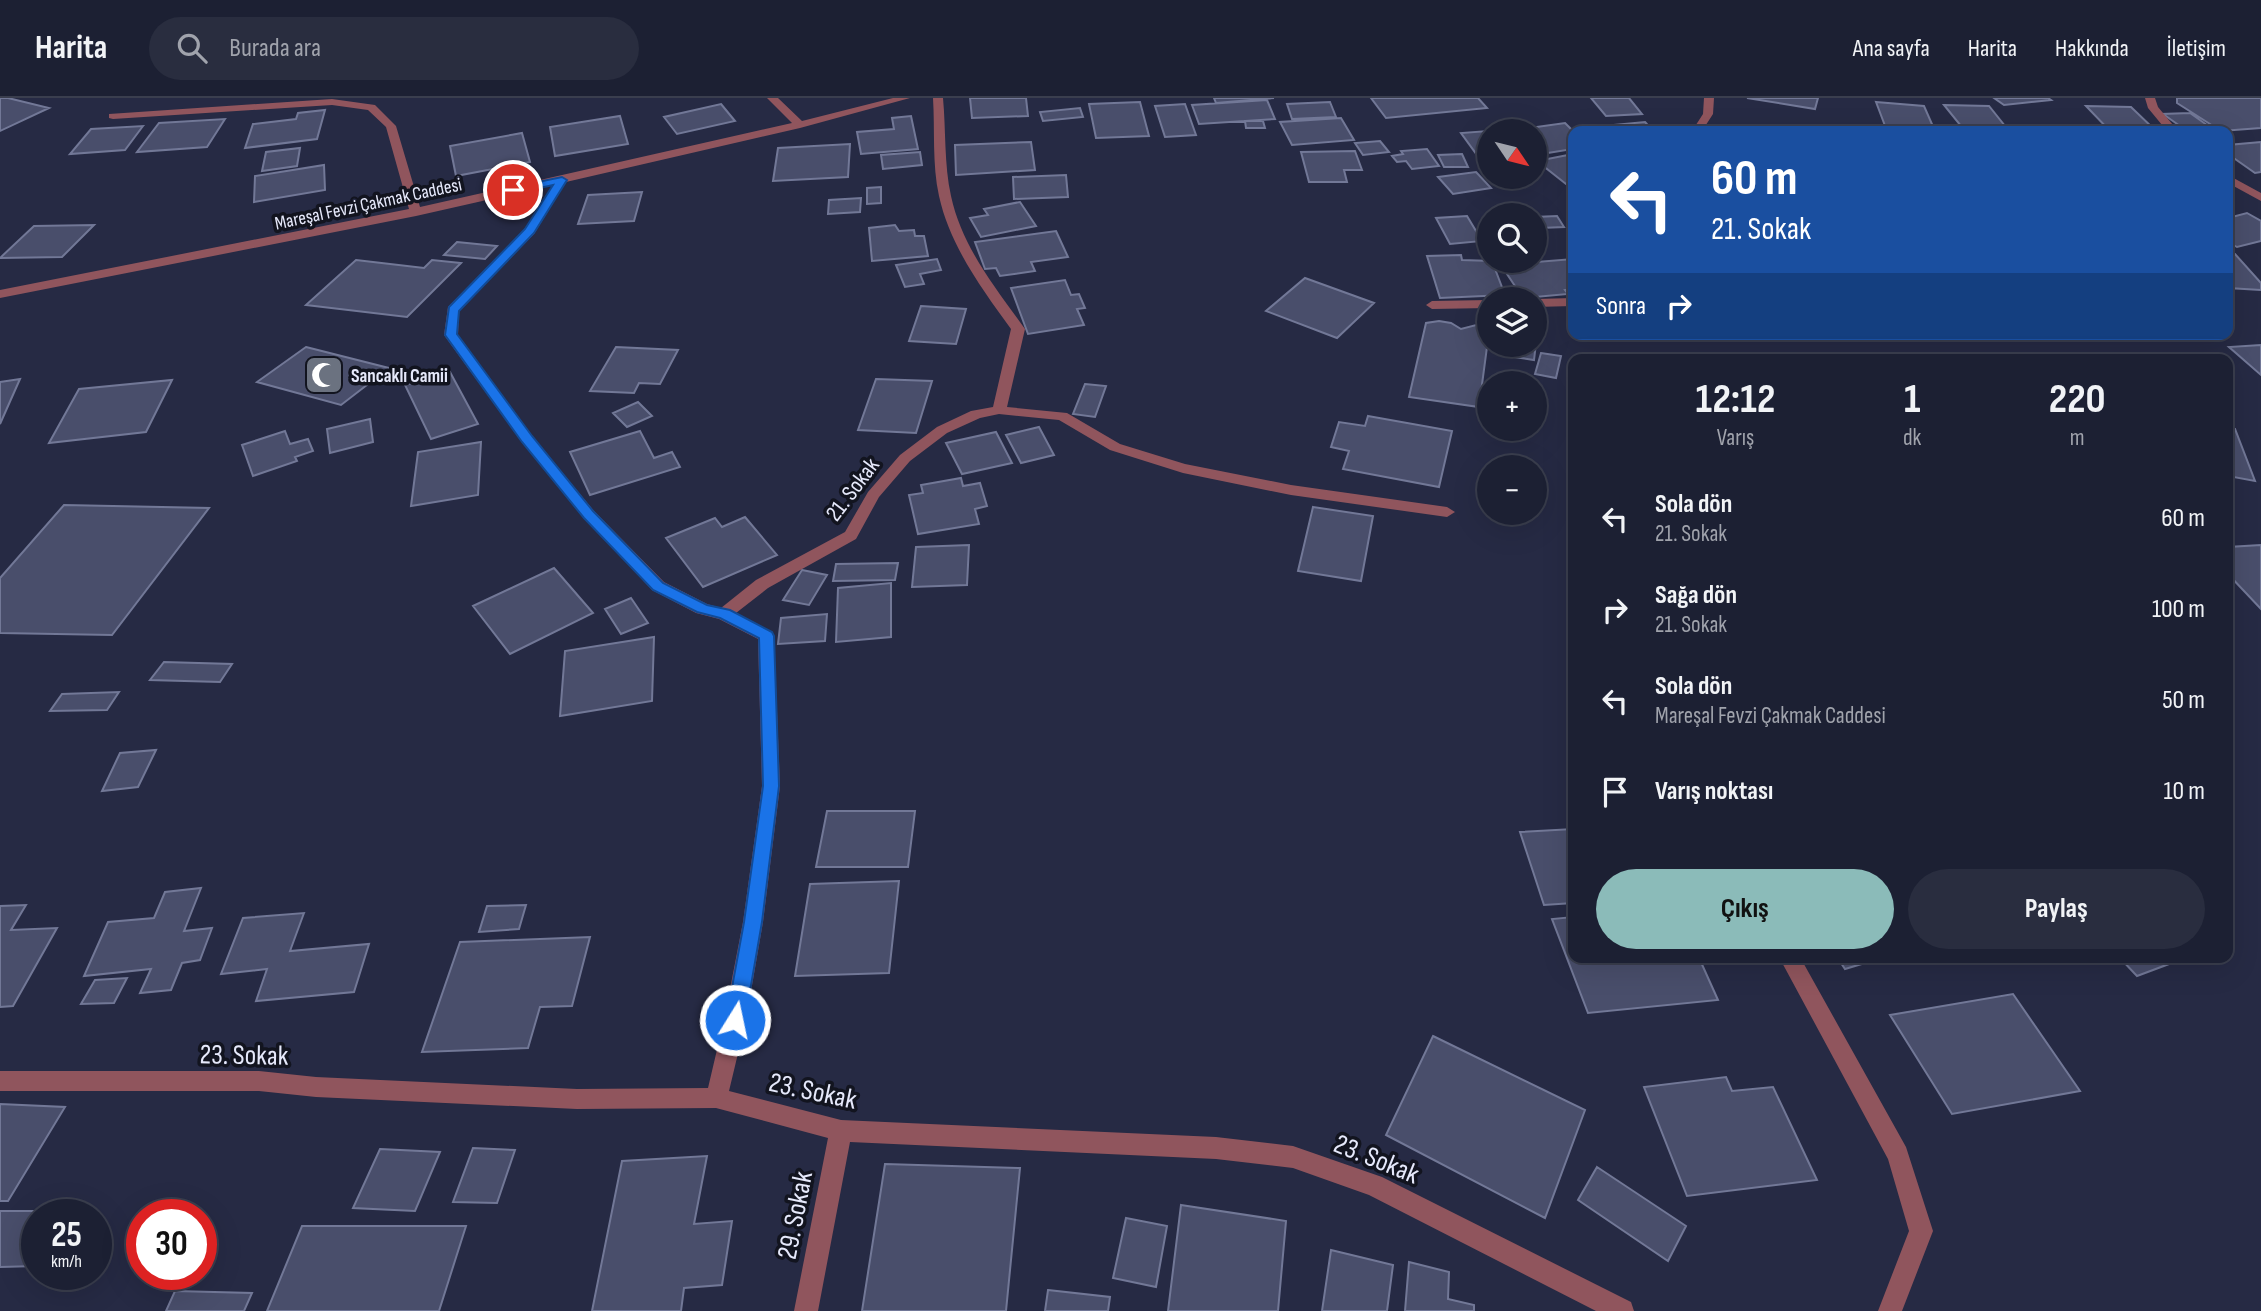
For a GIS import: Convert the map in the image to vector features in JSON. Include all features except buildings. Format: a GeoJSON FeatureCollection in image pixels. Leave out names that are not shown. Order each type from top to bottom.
{"type":"FeatureCollection","features":[{"type":"Feature","properties":{"kind":"street"},"geometry":{"type":"LineString","coordinates":[[772,98],[800,125]]}},
{"type":"Feature","properties":{"kind":"street","name":"Mareşal Fevzi Çakmak Caddesi"},"geometry":{"type":"LineString","coordinates":[[0,294],[416,212],[800,125],[905,98]]}},
{"type":"Feature","properties":{"kind":"street"},"geometry":{"type":"LineString","coordinates":[[939,98],[945,196],[962,241],[986,286],[1018,328],[999,410]]}},
{"type":"Feature","properties":{"kind":"street"},"geometry":{"type":"LineString","coordinates":[[1701,126],[1708,114],[1709,98]]}},
{"type":"Feature","properties":{"kind":"street"},"geometry":{"type":"LineString","coordinates":[[2150,98],[2153,108],[2169,126]]}},
{"type":"Feature","properties":{"kind":"street"},"geometry":{"type":"LineString","coordinates":[[113,116],[332,102],[371,107],[391,126],[416,212]]}},
{"type":"Feature","properties":{"kind":"street"},"geometry":{"type":"LineString","coordinates":[[562,180],[530,231],[453,310],[451,335],[527,439],[589,514],[649,578],[658,586],[702,609],[724,614],[766,636],[771,786],[753,922],[735,1020],[716,1098]]}},
{"type":"Feature","properties":{"kind":"street"},"geometry":{"type":"LineString","coordinates":[[2233,181],[2261,198]]}},
{"type":"Feature","properties":{"kind":"street"},"geometry":{"type":"LineString","coordinates":[[1547,303],[1568,302]]}},
{"type":"Feature","properties":{"kind":"street"},"geometry":{"type":"LineString","coordinates":[[1432,305],[1477,304]]}},
{"type":"Feature","properties":{"kind":"street","name":"21. Sokak"},"geometry":{"type":"LineString","coordinates":[[724,614],[762,584],[851,535],[873,495],[897,467],[942,430],[976,414],[999,410],[1062,416],[1115,447],[1183,468],[1291,490],[1447,512]]}},
{"type":"Feature","properties":{"kind":"street"},"geometry":{"type":"LineString","coordinates":[[1792,963],[1898,1155],[1921,1231],[1890,1311]]}},
{"type":"Feature","properties":{"kind":"street","name":"23. Sokak"},"geometry":{"type":"LineString","coordinates":[[0,1081],[259,1081],[317,1087],[577,1099],[716,1098],[841,1131],[1202,1147],[1293,1157],[1374,1185],[1622,1311]]}},
{"type":"Feature","properties":{"kind":"street","name":"29. Sokak"},"geometry":{"type":"LineString","coordinates":[[806,1311],[841,1131]]}},
{"type":"Feature","properties":{"kind":"place","name":"Sancaklı Camii"},"geometry":{"type":"Point","coordinates":[324,375]}},
{"type":"Feature","properties":{"kind":"route"},"geometry":{"type":"LineString","coordinates":[[513,190],[562,180],[530,231],[453,310],[451,335],[527,439],[589,514],[658,586],[702,609],[724,614],[766,636],[771,786],[753,922],[735,1020]]}}]}
